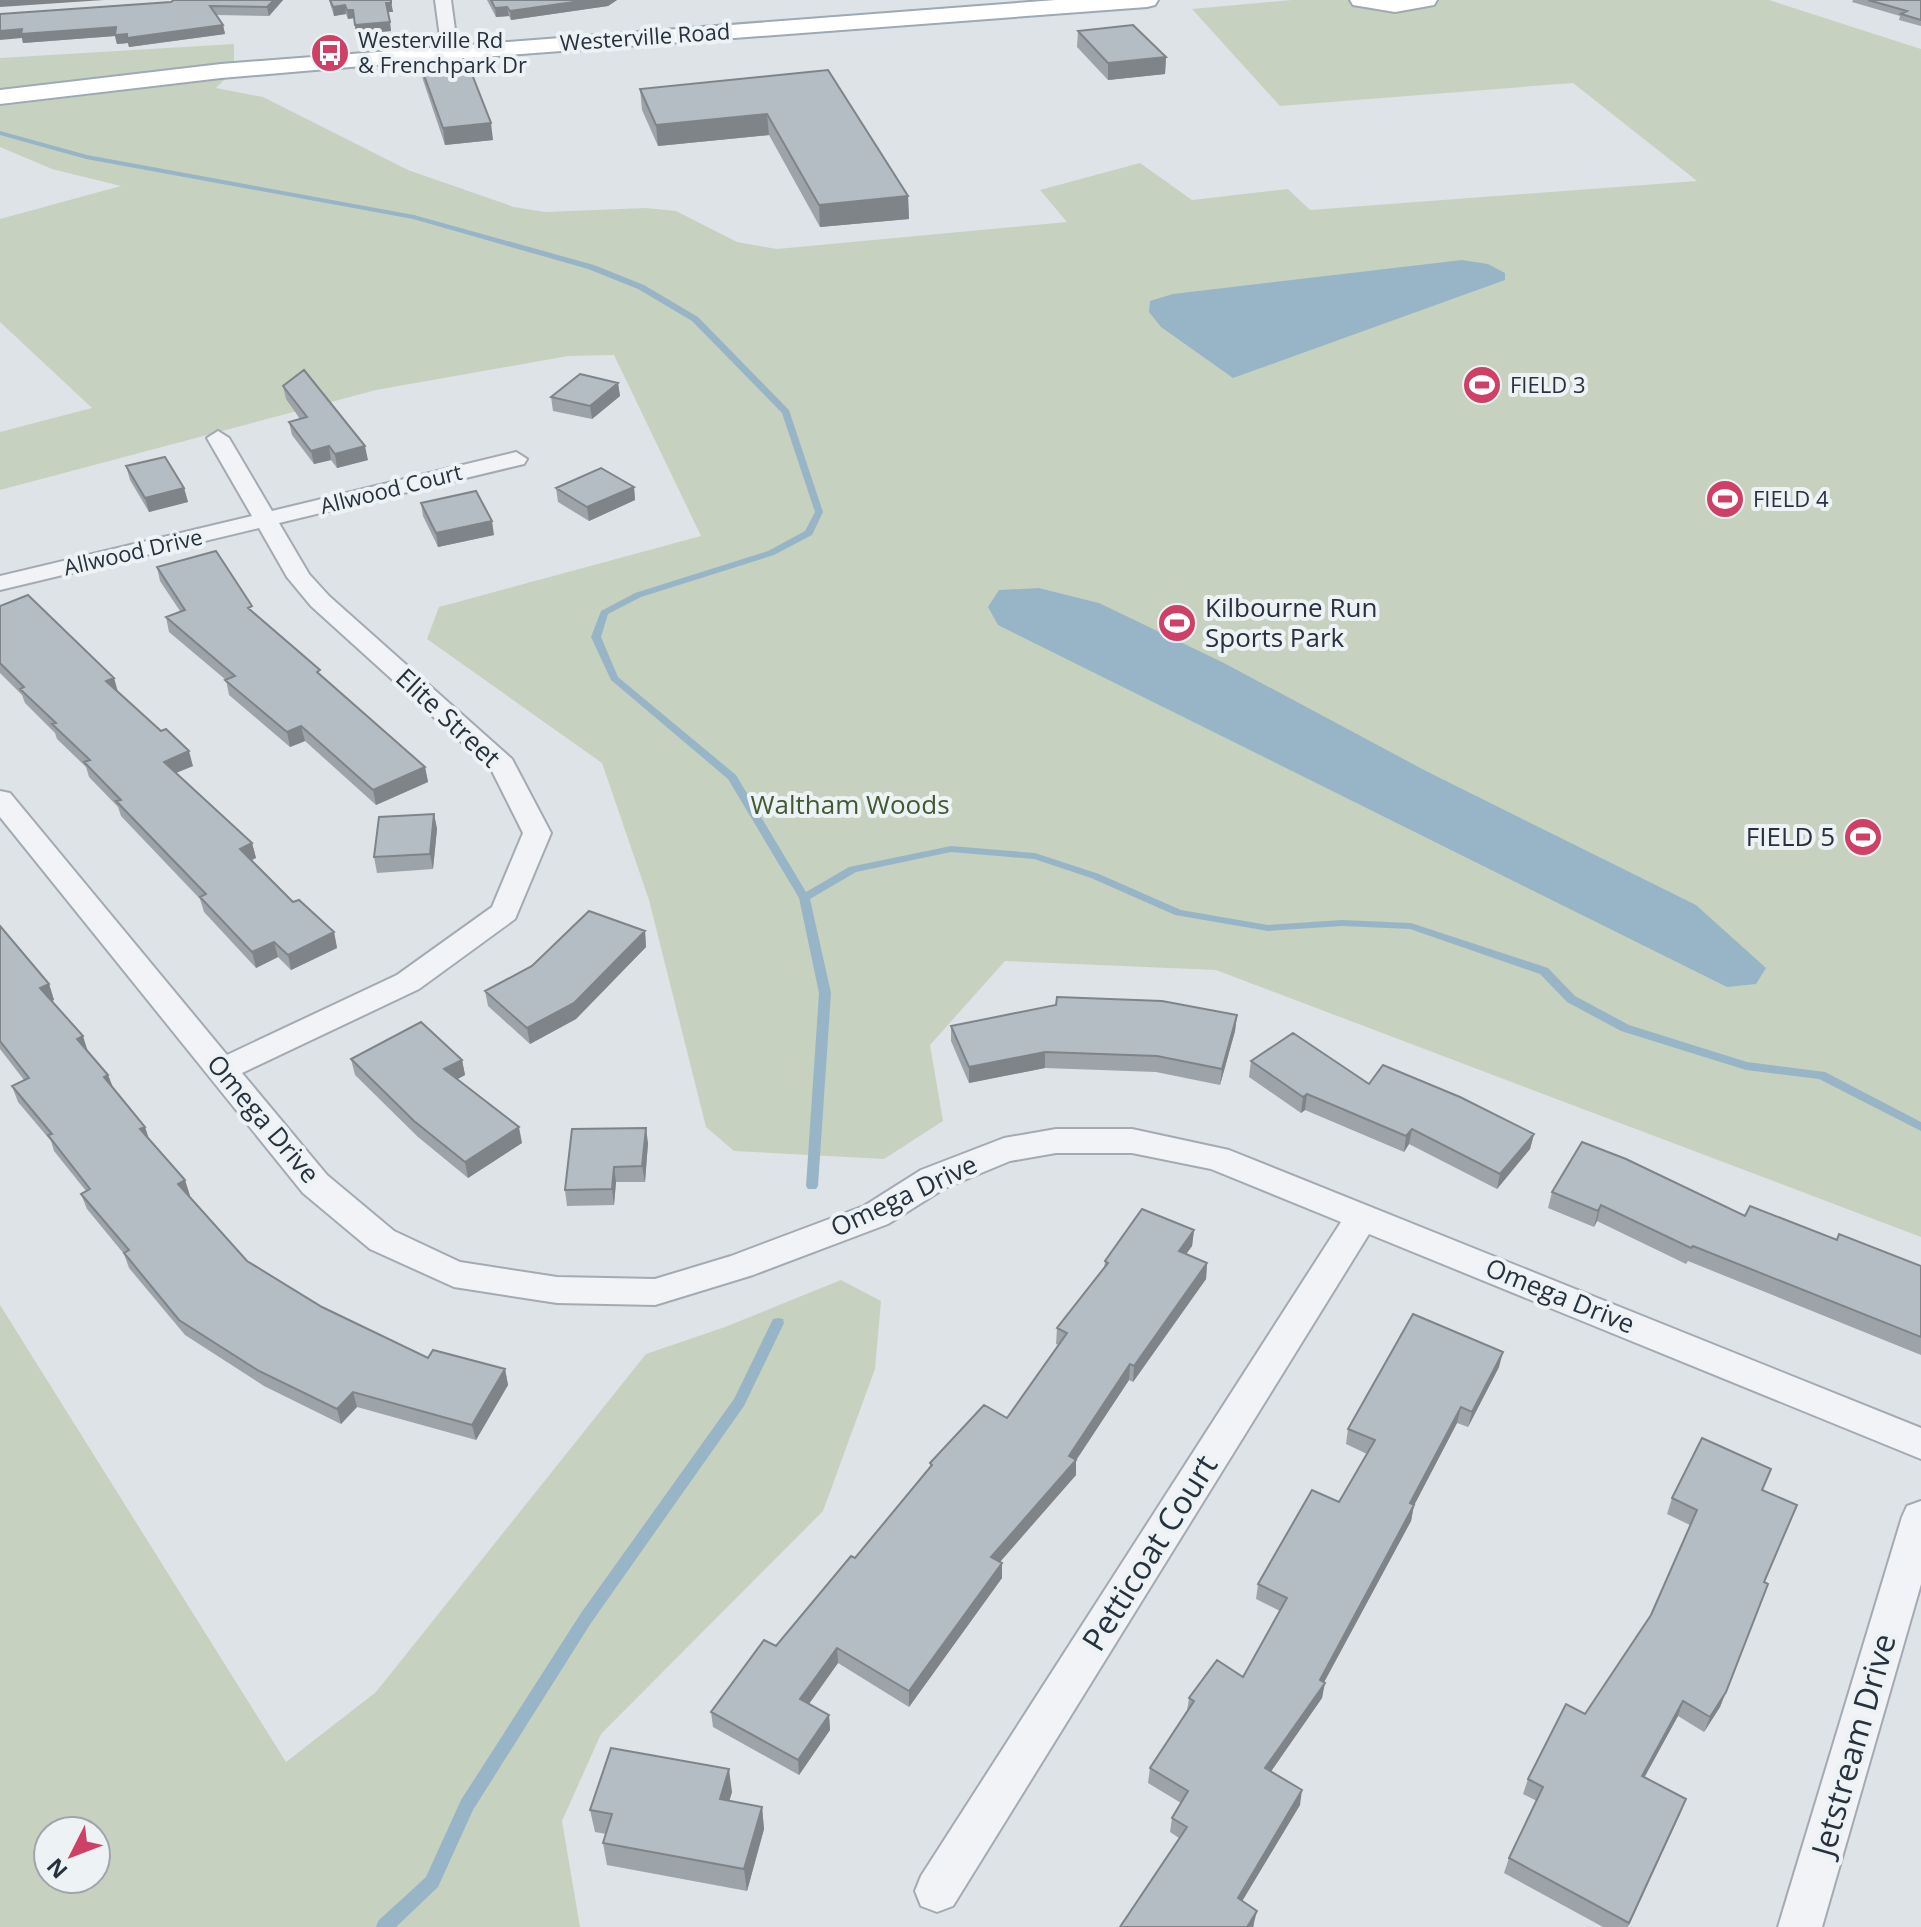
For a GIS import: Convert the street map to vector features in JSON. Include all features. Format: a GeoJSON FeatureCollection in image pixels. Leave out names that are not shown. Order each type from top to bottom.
{"type":"FeatureCollection","features":[{"type":"Feature","properties":{"kind":"main road","name":"Westerville Road"},"geometry":{"type":"LineString","coordinates":[[0,97],[221,71],[1147,0]]}},
{"type":"Feature","properties":{"kind":"main road"},"geometry":{"type":"LineString","coordinates":[[1361,0],[1395,5],[1426,0]]}},
{"type":"Feature","properties":{"kind":"street"},"geometry":{"type":"LineString","coordinates":[[443,0],[450,52]]}},
{"type":"Feature","properties":{"kind":"street","name":"Elite Street"},"geometry":{"type":"LineString","coordinates":[[218,438],[299,577],[320,601],[502,765],[537,833],[505,912],[408,982],[221,1070]]}},
{"type":"Feature","properties":{"kind":"street","name":"Allwood Court"},"geometry":{"type":"LineString","coordinates":[[265,520],[516,459]]}},
{"type":"Feature","properties":{"kind":"street","name":"Allwood Drive"},"geometry":{"type":"LineString","coordinates":[[0,583],[265,520]]}},
{"type":"Feature","properties":{"kind":"street","name":"Omega Drive"},"geometry":{"type":"LineString","coordinates":[[0,799],[315,1184],[382,1240],[454,1274],[557,1290],[655,1292],[741,1266],[876,1215],[933,1179],[1004,1150],[1056,1141],[1132,1141],[1217,1158],[1921,1444]]}},
{"type":"Feature","properties":{"kind":"street","name":"Petticoat Court"},"geometry":{"type":"LineString","coordinates":[[937,1891],[1363,1215]]}},
{"type":"Feature","properties":{"kind":"street","name":"Jetstream Drive"},"geometry":{"type":"LineString","coordinates":[[1800,1927],[1921,1517]]}},
{"type":"Feature","properties":{"kind":"green space","name":"Kilbourne Run Sports Park"},"geometry":{"type":"Polygon","coordinates":[[[1292,0],[1769,0],[1921,49],[1921,1237],[1216,970],[1005,961],[930,1045],[943,1121],[884,1159],[734,1151],[706,1127],[649,900],[602,763],[427,639],[439,607],[701,536],[614,355],[568,356],[376,390],[0,490],[0,432],[92,408],[0,322],[0,219],[121,186],[52,169],[0,147],[0,106],[225,79],[216,88],[263,97],[408,170],[514,207],[545,212],[646,208],[676,211],[737,242],[777,249],[1067,222],[1040,190],[1140,163],[1192,200],[1288,189],[1310,210],[1697,181],[1573,83],[1280,106],[1192,9],[1292,0]]]}},
{"type":"Feature","properties":{"kind":"green space"},"geometry":{"type":"Polygon","coordinates":[[[234,44],[234,63],[0,89],[0,58],[234,44]]]}},
{"type":"Feature","properties":{"kind":"green space"},"geometry":{"type":"Polygon","coordinates":[[[841,1280],[881,1301],[875,1369],[823,1511],[601,1734],[562,1821],[580,1927],[0,1927],[0,1305],[286,1762],[376,1692],[646,1354],[725,1327],[841,1280]]]}},
{"type":"Feature","properties":{"kind":"water"},"geometry":{"type":"Polygon","coordinates":[[[1462,260],[1488,264],[1505,273],[1505,280],[1233,378],[1161,327],[1149,312],[1150,301],[1173,294],[1462,260]]]}},
{"type":"Feature","properties":{"kind":"water"},"geometry":{"type":"Polygon","coordinates":[[[1039,588],[1099,603],[1224,663],[1426,771],[1696,905],[1766,968],[1756,984],[1727,987],[998,625],[988,607],[999,590],[1039,588]]]}},
{"type":"Feature","properties":{"kind":"building"},"geometry":{"type":"Polygon","coordinates":[[[174,0],[274,0],[267,7],[210,6],[223,25],[127,38],[127,34],[115,35],[116,27],[21,34],[22,29],[0,31],[0,14],[174,0]]]}},
{"type":"Feature","properties":{"kind":"building"},"geometry":{"type":"Polygon","coordinates":[[[330,0],[391,0],[391,3],[386,3],[390,22],[355,25],[353,10],[347,10],[345,5],[333,7],[330,0]]]}},
{"type":"Feature","properties":{"kind":"building"},"geometry":{"type":"Polygon","coordinates":[[[491,0],[588,0],[510,11],[507,7],[495,8],[491,0]]]}},
{"type":"Feature","properties":{"kind":"building"},"geometry":{"type":"Polygon","coordinates":[[[1868,0],[1921,0],[1921,20],[1901,14],[1907,11],[1868,0]]]}},
{"type":"Feature","properties":{"kind":"building"},"geometry":{"type":"Polygon","coordinates":[[[1133,25],[1166,57],[1108,63],[1078,31],[1133,25]]]}},
{"type":"Feature","properties":{"kind":"building"},"geometry":{"type":"Polygon","coordinates":[[[466,59],[491,123],[443,128],[420,64],[466,59]]]}},
{"type":"Feature","properties":{"kind":"building"},"geometry":{"type":"Polygon","coordinates":[[[828,70],[908,196],[819,205],[767,114],[656,125],[640,89],[828,70]]]}},
{"type":"Feature","properties":{"kind":"building"},"geometry":{"type":"Polygon","coordinates":[[[304,370],[365,446],[335,454],[329,446],[311,451],[289,422],[307,417],[283,386],[304,370]]]}},
{"type":"Feature","properties":{"kind":"building"},"geometry":{"type":"Polygon","coordinates":[[[580,374],[618,383],[590,406],[551,397],[580,374]]]}},
{"type":"Feature","properties":{"kind":"building"},"geometry":{"type":"Polygon","coordinates":[[[165,457],[184,488],[145,498],[126,466],[165,457]]]}},
{"type":"Feature","properties":{"kind":"building"},"geometry":{"type":"Polygon","coordinates":[[[601,468],[634,487],[587,507],[556,488],[601,468]]]}},
{"type":"Feature","properties":{"kind":"building"},"geometry":{"type":"Polygon","coordinates":[[[476,491],[492,521],[436,533],[421,503],[476,491]]]}},
{"type":"Feature","properties":{"kind":"building"},"geometry":{"type":"Polygon","coordinates":[[[216,551],[252,606],[248,608],[425,767],[373,790],[301,726],[287,732],[225,680],[235,676],[166,617],[185,610],[157,567],[216,551]]]}},
{"type":"Feature","properties":{"kind":"building"},"geometry":{"type":"Polygon","coordinates":[[[28,595],[114,678],[106,681],[161,731],[166,729],[189,751],[164,762],[252,843],[240,849],[293,902],[299,900],[334,932],[288,955],[274,942],[252,952],[200,897],[206,894],[116,801],[121,800],[84,762],[90,760],[52,724],[56,723],[20,689],[24,687],[0,663],[0,606],[28,595]]]}},
{"type":"Feature","properties":{"kind":"building"},"geometry":{"type":"Polygon","coordinates":[[[434,814],[430,854],[374,857],[379,817],[434,814]]]}},
{"type":"Feature","properties":{"kind":"building"},"geometry":{"type":"Polygon","coordinates":[[[589,911],[645,931],[574,1003],[527,1028],[485,991],[532,966],[589,911]]]}},
{"type":"Feature","properties":{"kind":"building"},"geometry":{"type":"Polygon","coordinates":[[[0,926],[49,984],[40,988],[83,1036],[77,1039],[108,1075],[104,1077],[145,1127],[140,1129],[185,1180],[178,1184],[247,1261],[322,1307],[428,1358],[433,1350],[505,1369],[472,1425],[353,1392],[337,1409],[259,1371],[179,1320],[124,1253],[129,1250],[81,1194],[90,1189],[48,1135],[52,1134],[12,1086],[29,1078],[0,1041],[0,926]]]}},
{"type":"Feature","properties":{"kind":"building"},"geometry":{"type":"Polygon","coordinates":[[[1057,997],[1162,1001],[1237,1015],[1222,1069],[1157,1056],[1045,1052],[969,1067],[951,1026],[1056,1005],[1057,997]]]}},
{"type":"Feature","properties":{"kind":"building"},"geometry":{"type":"Polygon","coordinates":[[[421,1022],[462,1060],[444,1069],[519,1127],[465,1162],[414,1121],[351,1059],[421,1022]]]}},
{"type":"Feature","properties":{"kind":"building"},"geometry":{"type":"Polygon","coordinates":[[[1293,1033],[1369,1084],[1383,1065],[1460,1097],[1534,1134],[1500,1174],[1412,1129],[1406,1136],[1307,1094],[1303,1097],[1251,1061],[1293,1033]]]}},
{"type":"Feature","properties":{"kind":"building"},"geometry":{"type":"Polygon","coordinates":[[[646,1128],[642,1166],[614,1167],[612,1189],[565,1190],[572,1129],[646,1128]]]}},
{"type":"Feature","properties":{"kind":"building"},"geometry":{"type":"Polygon","coordinates":[[[1582,1142],[1626,1159],[1745,1216],[1750,1206],[1837,1240],[1839,1234],[1921,1266],[1921,1337],[1693,1246],[1691,1248],[1601,1205],[1598,1211],[1552,1192],[1582,1142]]]}},
{"type":"Feature","properties":{"kind":"building"},"geometry":{"type":"Polygon","coordinates":[[[1142,1209],[1194,1230],[1179,1251],[1207,1263],[1134,1366],[1130,1364],[1069,1456],[1076,1460],[991,1557],[1002,1563],[909,1691],[837,1648],[800,1699],[829,1715],[798,1760],[711,1712],[764,1640],[776,1646],[851,1556],[855,1558],[932,1465],[930,1463],[984,1405],[1007,1418],[1067,1333],[1057,1328],[1108,1263],[1105,1261],[1142,1209]]]}},
{"type":"Feature","properties":{"kind":"building"},"geometry":{"type":"Polygon","coordinates":[[[1413,1314],[1503,1352],[1472,1412],[1461,1407],[1410,1503],[1414,1505],[1320,1680],[1325,1683],[1265,1768],[1302,1790],[1238,1898],[1257,1911],[1247,1927],[1120,1927],[1187,1827],[1172,1818],[1188,1791],[1150,1768],[1194,1701],[1189,1698],[1217,1660],[1243,1677],[1287,1598],[1258,1584],[1312,1490],[1339,1502],[1375,1440],[1348,1429],[1413,1314]]]}},
{"type":"Feature","properties":{"kind":"building"},"geometry":{"type":"Polygon","coordinates":[[[1702,1438],[1771,1469],[1762,1490],[1797,1505],[1764,1582],[1768,1584],[1726,1692],[1710,1717],[1683,1701],[1642,1776],[1686,1799],[1629,1923],[1509,1858],[1543,1787],[1528,1779],[1566,1704],[1585,1714],[1651,1615],[1697,1510],[1672,1498],[1702,1438]]]}},
{"type":"Feature","properties":{"kind":"building"},"geometry":{"type":"Polygon","coordinates":[[[611,1748],[729,1769],[720,1799],[762,1807],[744,1869],[603,1843],[612,1814],[590,1810],[611,1748]]]}},
{"type":"Feature","properties":{"kind":"waterway"},"geometry":{"type":"LineString","coordinates":[[0,133],[86,157],[414,217],[591,267],[641,287],[695,319],[786,412],[819,512],[809,533],[771,553],[638,595],[604,613],[596,637],[614,678],[732,777],[804,898]]}},
{"type":"Feature","properties":{"kind":"waterway"},"geometry":{"type":"LineString","coordinates":[[804,898],[853,869],[951,849],[1035,856],[1095,876],[1179,913],[1268,928],[1342,923],[1411,926],[1544,971],[1571,999],[1625,1028],[1746,1066],[1821,1075],[1921,1127]]}},
{"type":"Feature","properties":{"kind":"waterway"},"geometry":{"type":"LineString","coordinates":[[804,898],[825,993],[812,1186]]}},
{"type":"Feature","properties":{"kind":"waterway"},"geometry":{"type":"LineString","coordinates":[[384,1927],[432,1882],[467,1805],[586,1618],[739,1402],[778,1323]]}},
{"type":"Feature","properties":{"kind":"place","name":"Westerville Rd & Frenchpark Dr"},"geometry":{"type":"Point","coordinates":[330,53]}},
{"type":"Feature","properties":{"kind":"place","name":"FIELD 3"},"geometry":{"type":"Point","coordinates":[1482,385]}},
{"type":"Feature","properties":{"kind":"place","name":"FIELD 4"},"geometry":{"type":"Point","coordinates":[1725,499]}},
{"type":"Feature","properties":{"kind":"place","name":"Kilbourne Run Sports Park"},"geometry":{"type":"Point","coordinates":[1177,623]}},
{"type":"Feature","properties":{"kind":"place","name":"FIELD 5"},"geometry":{"type":"Point","coordinates":[1863,837]}},
{"type":"Feature","properties":{"kind":"park label","name":"Waltham Woods"},"geometry":{"type":"Point","coordinates":[850,805]}}]}
